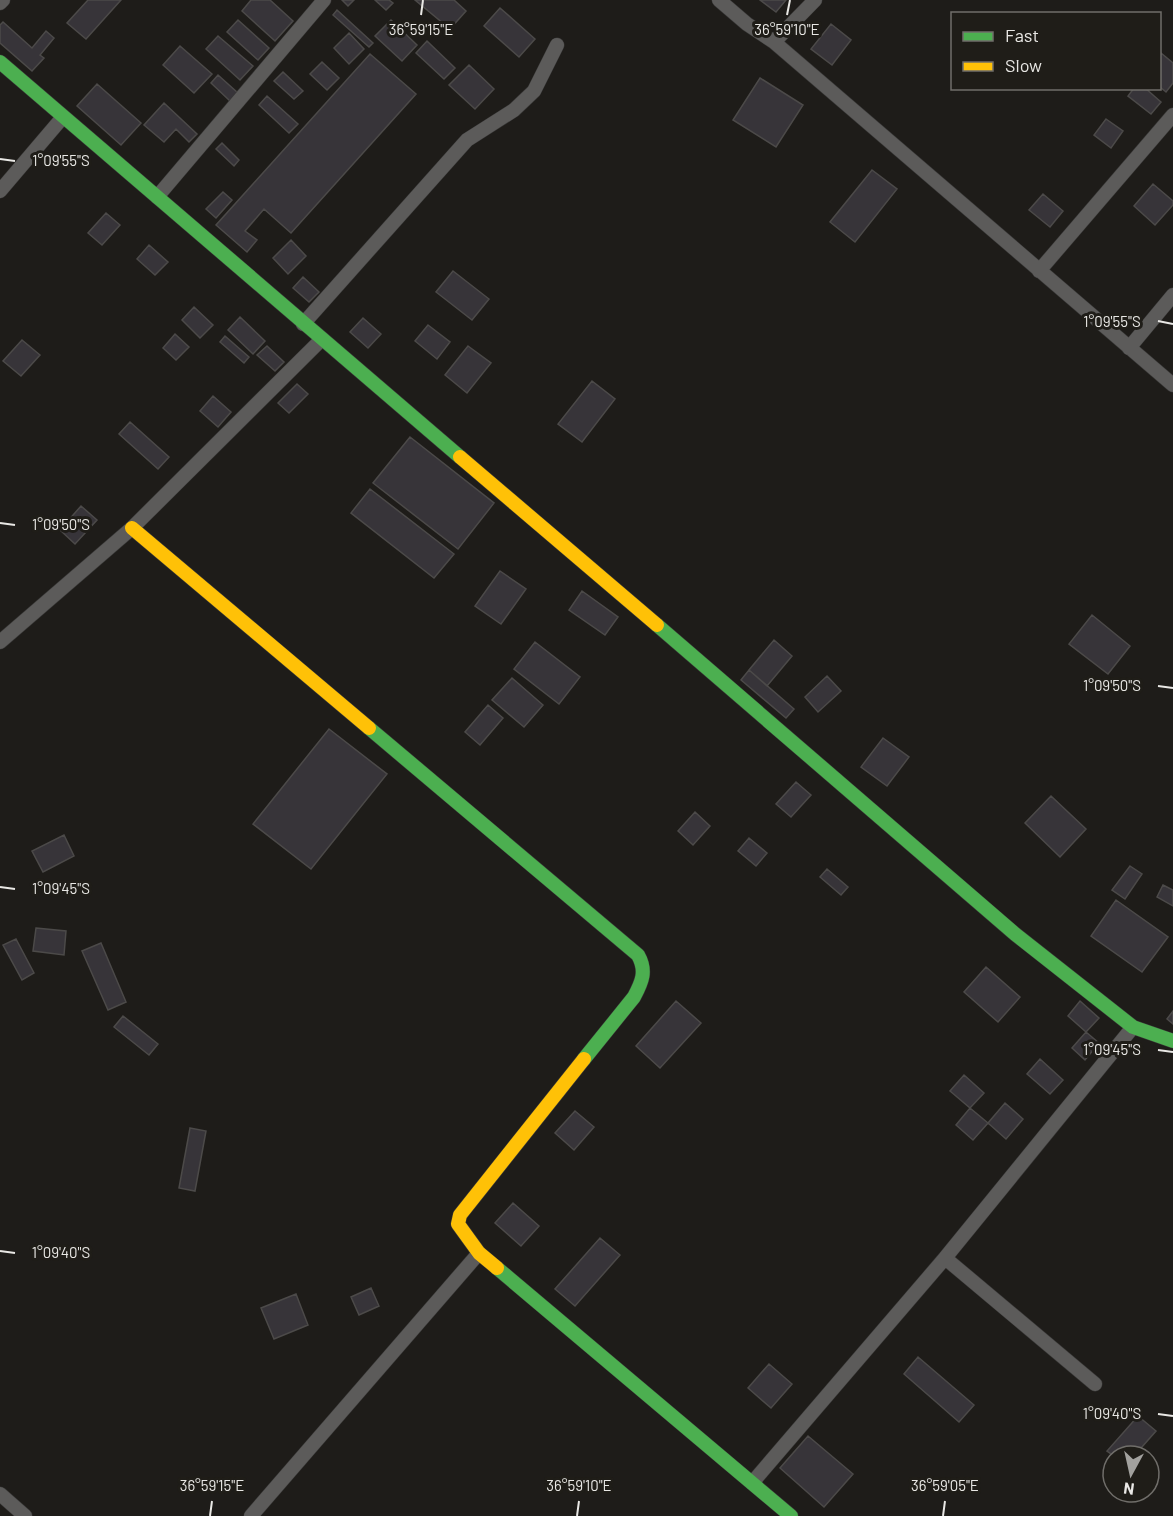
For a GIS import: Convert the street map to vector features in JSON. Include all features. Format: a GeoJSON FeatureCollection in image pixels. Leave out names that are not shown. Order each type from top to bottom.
{"type":"FeatureCollection","features":[{"type":"Feature","properties":{"kind":"street"},"geometry":{"type":"LineString","coordinates":[[157,197],[324,0]]}},
{"type":"Feature","properties":{"kind":"street"},"geometry":{"type":"LineString","coordinates":[[719,0],[747,24],[774,42],[1173,385]]}},
{"type":"Feature","properties":{"kind":"street"},"geometry":{"type":"LineString","coordinates":[[774,42],[815,0]]}},
{"type":"Feature","properties":{"kind":"street"},"geometry":{"type":"LineString","coordinates":[[303,324],[467,140],[514,110],[534,91],[557,45]]}},
{"type":"Feature","properties":{"kind":"street"},"geometry":{"type":"LineString","coordinates":[[0,62],[1015,934],[1133,1027],[1173,1041]]}},
{"type":"Feature","properties":{"kind":"street"},"geometry":{"type":"LineString","coordinates":[[1039,272],[1173,115]]}},
{"type":"Feature","properties":{"kind":"street"},"geometry":{"type":"LineString","coordinates":[[0,191],[63,117]]}},
{"type":"Feature","properties":{"kind":"street"},"geometry":{"type":"LineString","coordinates":[[1129,348],[1173,295]]}},
{"type":"Feature","properties":{"kind":"street"},"geometry":{"type":"LineString","coordinates":[[0,642],[132,528],[321,340]]}},
{"type":"Feature","properties":{"kind":"street"},"geometry":{"type":"LineString","coordinates":[[132,528],[638,954],[644,963],[643,981],[634,998],[468,1203],[460,1215],[458,1224],[460,1230],[480,1253],[791,1516]]}},
{"type":"Feature","properties":{"kind":"street"},"geometry":{"type":"LineString","coordinates":[[752,1483],[945,1258],[1133,1027]]}},
{"type":"Feature","properties":{"kind":"street"},"geometry":{"type":"LineString","coordinates":[[251,1516],[480,1253]]}},
{"type":"Feature","properties":{"kind":"street"},"geometry":{"type":"LineString","coordinates":[[945,1258],[1095,1384]]}},
{"type":"Feature","properties":{"kind":"street"},"geometry":{"type":"LineString","coordinates":[[0,1494],[25,1516]]}},
{"type":"Feature","properties":{"kind":"building"},"geometry":{"type":"Polygon","coordinates":[[[88,0],[121,0],[86,39],[67,23],[88,0]]]}},
{"type":"Feature","properties":{"kind":"building"},"geometry":{"type":"Polygon","coordinates":[[[251,0],[270,0],[293,21],[275,41],[242,11],[251,0]]]}},
{"type":"Feature","properties":{"kind":"building"},"geometry":{"type":"Polygon","coordinates":[[[342,0],[354,0],[348,6],[342,0]]]}},
{"type":"Feature","properties":{"kind":"building"},"geometry":{"type":"Polygon","coordinates":[[[375,0],[389,0],[393,3],[386,10],[375,0]]]}},
{"type":"Feature","properties":{"kind":"building"},"geometry":{"type":"Polygon","coordinates":[[[415,0],[454,0],[466,11],[450,29],[415,0]]]}},
{"type":"Feature","properties":{"kind":"building"},"geometry":{"type":"Polygon","coordinates":[[[760,0],[786,0],[776,12],[760,0]]]}},
{"type":"Feature","properties":{"kind":"building"},"geometry":{"type":"Polygon","coordinates":[[[500,8],[535,39],[519,57],[484,26],[500,8]]]}},
{"type":"Feature","properties":{"kind":"building"},"geometry":{"type":"Polygon","coordinates":[[[337,10],[373,43],[369,47],[333,15],[337,10]]]}},
{"type":"Feature","properties":{"kind":"building"},"geometry":{"type":"Polygon","coordinates":[[[238,20],[269,48],[258,60],[227,32],[238,20]]]}},
{"type":"Feature","properties":{"kind":"building"},"geometry":{"type":"Polygon","coordinates":[[[391,20],[417,45],[402,61],[375,36],[391,20]]]}},
{"type":"Feature","properties":{"kind":"building"},"geometry":{"type":"Polygon","coordinates":[[[3,22],[32,48],[46,31],[54,38],[40,55],[44,58],[32,71],[0,43],[0,25],[3,22]]]}},
{"type":"Feature","properties":{"kind":"building"},"geometry":{"type":"Polygon","coordinates":[[[831,24],[851,40],[832,65],[811,49],[831,24]]]}},
{"type":"Feature","properties":{"kind":"building"},"geometry":{"type":"Polygon","coordinates":[[[349,33],[364,49],[349,64],[334,48],[349,33]]]}},
{"type":"Feature","properties":{"kind":"building"},"geometry":{"type":"Polygon","coordinates":[[[218,36],[253,66],[240,80],[206,49],[218,36]]]}},
{"type":"Feature","properties":{"kind":"building"},"geometry":{"type":"Polygon","coordinates":[[[427,41],[455,68],[444,79],[416,53],[427,41]]]}},
{"type":"Feature","properties":{"kind":"building"},"geometry":{"type":"Polygon","coordinates":[[[180,46],[212,74],[194,93],[163,65],[180,46]]]}},
{"type":"Feature","properties":{"kind":"building"},"geometry":{"type":"Polygon","coordinates":[[[1161,53],[1173,63],[1173,83],[1166,92],[1161,88],[1161,53]]]}},
{"type":"Feature","properties":{"kind":"building"},"geometry":{"type":"Polygon","coordinates":[[[370,54],[416,94],[291,233],[264,209],[245,231],[257,240],[247,252],[216,225],[370,54]]]}},
{"type":"Feature","properties":{"kind":"building"},"geometry":{"type":"Polygon","coordinates":[[[322,62],[339,78],[327,90],[310,74],[322,62]]]}},
{"type":"Feature","properties":{"kind":"building"},"geometry":{"type":"Polygon","coordinates":[[[469,65],[494,89],[475,109],[449,85],[469,65]]]}},
{"type":"Feature","properties":{"kind":"building"},"geometry":{"type":"Polygon","coordinates":[[[283,72],[303,91],[294,99],[274,81],[283,72]]]}},
{"type":"Feature","properties":{"kind":"building"},"geometry":{"type":"Polygon","coordinates":[[[218,75],[238,93],[230,101],[211,83],[218,75]]]}},
{"type":"Feature","properties":{"kind":"building"},"geometry":{"type":"Polygon","coordinates":[[[760,78],[803,105],[776,147],[733,120],[760,78]]]}},
{"type":"Feature","properties":{"kind":"building"},"geometry":{"type":"Polygon","coordinates":[[[97,84],[141,123],[121,145],[77,106],[97,84]]]}},
{"type":"Feature","properties":{"kind":"building"},"geometry":{"type":"Polygon","coordinates":[[[1132,90],[1147,90],[1161,102],[1151,114],[1128,96],[1132,90]]]}},
{"type":"Feature","properties":{"kind":"building"},"geometry":{"type":"Polygon","coordinates":[[[267,96],[298,124],[289,133],[259,105],[267,96]]]}},
{"type":"Feature","properties":{"kind":"building"},"geometry":{"type":"Polygon","coordinates":[[[164,103],[197,134],[189,142],[176,129],[164,142],[144,125],[164,103]]]}},
{"type":"Feature","properties":{"kind":"building"},"geometry":{"type":"Polygon","coordinates":[[[1106,119],[1123,131],[1111,148],[1094,135],[1106,119]]]}},
{"type":"Feature","properties":{"kind":"building"},"geometry":{"type":"Polygon","coordinates":[[[222,143],[239,160],[234,166],[216,149],[222,143]]]}},
{"type":"Feature","properties":{"kind":"building"},"geometry":{"type":"Polygon","coordinates":[[[872,170],[897,189],[855,242],[830,222],[872,170]]]}},
{"type":"Feature","properties":{"kind":"building"},"geometry":{"type":"Polygon","coordinates":[[[1153,184],[1173,201],[1173,205],[1155,225],[1134,206],[1153,184]]]}},
{"type":"Feature","properties":{"kind":"building"},"geometry":{"type":"Polygon","coordinates":[[[223,192],[232,200],[216,218],[206,209],[223,192]]]}},
{"type":"Feature","properties":{"kind":"building"},"geometry":{"type":"Polygon","coordinates":[[[1043,194],[1063,211],[1050,227],[1029,210],[1043,194]]]}},
{"type":"Feature","properties":{"kind":"building"},"geometry":{"type":"Polygon","coordinates":[[[106,213],[120,225],[102,245],[88,233],[106,213]]]}},
{"type":"Feature","properties":{"kind":"building"},"geometry":{"type":"Polygon","coordinates":[[[291,240],[306,256],[288,274],[273,258],[291,240]]]}},
{"type":"Feature","properties":{"kind":"building"},"geometry":{"type":"Polygon","coordinates":[[[149,245],[168,262],[155,275],[137,259],[149,245]]]}},
{"type":"Feature","properties":{"kind":"building"},"geometry":{"type":"Polygon","coordinates":[[[453,271],[489,299],[472,320],[436,292],[453,271]]]}},
{"type":"Feature","properties":{"kind":"building"},"geometry":{"type":"Polygon","coordinates":[[[303,277],[319,292],[309,302],[293,288],[303,277]]]}},
{"type":"Feature","properties":{"kind":"building"},"geometry":{"type":"Polygon","coordinates":[[[194,307],[213,325],[200,338],[182,320],[194,307]]]}},
{"type":"Feature","properties":{"kind":"building"},"geometry":{"type":"Polygon","coordinates":[[[240,317],[265,341],[253,354],[228,330],[240,317]]]}},
{"type":"Feature","properties":{"kind":"building"},"geometry":{"type":"Polygon","coordinates":[[[363,318],[381,334],[368,348],[350,332],[363,318]]]}},
{"type":"Feature","properties":{"kind":"building"},"geometry":{"type":"Polygon","coordinates":[[[428,325],[450,342],[437,359],[415,341],[428,325]]]}},
{"type":"Feature","properties":{"kind":"building"},"geometry":{"type":"Polygon","coordinates":[[[175,334],[189,347],[176,360],[163,348],[175,334]]]}},
{"type":"Feature","properties":{"kind":"building"},"geometry":{"type":"Polygon","coordinates":[[[225,336],[249,357],[244,363],[220,342],[225,336]]]}},
{"type":"Feature","properties":{"kind":"building"},"geometry":{"type":"Polygon","coordinates":[[[22,340],[40,355],[21,376],[3,361],[22,340]]]}},
{"type":"Feature","properties":{"kind":"building"},"geometry":{"type":"Polygon","coordinates":[[[267,346],[284,362],[275,371],[257,355],[267,346]]]}},
{"type":"Feature","properties":{"kind":"building"},"geometry":{"type":"Polygon","coordinates":[[[468,346],[491,363],[467,393],[445,375],[468,346]]]}},
{"type":"Feature","properties":{"kind":"building"},"geometry":{"type":"Polygon","coordinates":[[[592,381],[615,399],[582,442],[558,424],[592,381]]]}},
{"type":"Feature","properties":{"kind":"building"},"geometry":{"type":"Polygon","coordinates":[[[297,384],[308,394],[289,413],[278,403],[297,384]]]}},
{"type":"Feature","properties":{"kind":"building"},"geometry":{"type":"Polygon","coordinates":[[[213,396],[231,412],[218,427],[200,411],[213,396]]]}},
{"type":"Feature","properties":{"kind":"building"},"geometry":{"type":"Polygon","coordinates":[[[130,422],[169,457],[158,469],[119,434],[130,422]]]}},
{"type":"Feature","properties":{"kind":"building"},"geometry":{"type":"Polygon","coordinates":[[[410,437],[494,503],[458,549],[373,483],[410,437]]]}},
{"type":"Feature","properties":{"kind":"building"},"geometry":{"type":"Polygon","coordinates":[[[370,489],[454,554],[434,578],[351,513],[370,489]]]}},
{"type":"Feature","properties":{"kind":"building"},"geometry":{"type":"Polygon","coordinates":[[[81,506],[97,520],[75,544],[60,530],[81,506]]]}},
{"type":"Feature","properties":{"kind":"building"},"geometry":{"type":"Polygon","coordinates":[[[500,571],[526,589],[501,624],[475,606],[500,571]]]}},
{"type":"Feature","properties":{"kind":"building"},"geometry":{"type":"Polygon","coordinates":[[[582,591],[618,617],[605,635],[569,610],[582,591]]]}},
{"type":"Feature","properties":{"kind":"building"},"geometry":{"type":"Polygon","coordinates":[[[1092,615],[1130,646],[1108,674],[1069,644],[1092,615]]]}},
{"type":"Feature","properties":{"kind":"building"},"geometry":{"type":"Polygon","coordinates":[[[774,640],[792,656],[767,686],[749,670],[774,640]]]}},
{"type":"Feature","properties":{"kind":"building"},"geometry":{"type":"Polygon","coordinates":[[[535,642],[580,677],[559,704],[514,669],[535,642]]]}},
{"type":"Feature","properties":{"kind":"building"},"geometry":{"type":"Polygon","coordinates":[[[749,670],[794,709],[786,718],[741,680],[749,670]]]}},
{"type":"Feature","properties":{"kind":"building"},"geometry":{"type":"Polygon","coordinates":[[[827,676],[841,691],[818,712],[805,697],[827,676]]]}},
{"type":"Feature","properties":{"kind":"building"},"geometry":{"type":"Polygon","coordinates":[[[512,678],[543,705],[524,727],[492,700],[512,678]]]}},
{"type":"Feature","properties":{"kind":"building"},"geometry":{"type":"Polygon","coordinates":[[[488,705],[503,718],[480,745],[465,732],[488,705]]]}},
{"type":"Feature","properties":{"kind":"building"},"geometry":{"type":"Polygon","coordinates":[[[329,729],[387,774],[311,869],[253,824],[329,729]]]}},
{"type":"Feature","properties":{"kind":"building"},"geometry":{"type":"Polygon","coordinates":[[[883,738],[909,757],[887,786],[861,767],[883,738]]]}},
{"type":"Feature","properties":{"kind":"building"},"geometry":{"type":"Polygon","coordinates":[[[796,782],[811,795],[791,817],[776,804],[796,782]]]}},
{"type":"Feature","properties":{"kind":"building"},"geometry":{"type":"Polygon","coordinates":[[[1051,796],[1086,829],[1060,857],[1025,823],[1051,796]]]}},
{"type":"Feature","properties":{"kind":"building"},"geometry":{"type":"Polygon","coordinates":[[[695,812],[710,826],[693,845],[678,831],[695,812]]]}},
{"type":"Feature","properties":{"kind":"building"},"geometry":{"type":"Polygon","coordinates":[[[64,835],[74,856],[43,872],[32,851],[64,835]]]}},
{"type":"Feature","properties":{"kind":"building"},"geometry":{"type":"Polygon","coordinates":[[[749,838],[767,853],[756,866],[738,851],[749,838]]]}},
{"type":"Feature","properties":{"kind":"building"},"geometry":{"type":"Polygon","coordinates":[[[1130,866],[1142,874],[1125,899],[1112,890],[1130,866]]]}},
{"type":"Feature","properties":{"kind":"building"},"geometry":{"type":"Polygon","coordinates":[[[827,869],[848,887],[841,895],[820,877],[827,869]]]}},
{"type":"Feature","properties":{"kind":"building"},"geometry":{"type":"Polygon","coordinates":[[[1163,885],[1173,890],[1173,906],[1157,897],[1163,885]]]}},
{"type":"Feature","properties":{"kind":"building"},"geometry":{"type":"Polygon","coordinates":[[[1116,900],[1168,937],[1142,972],[1091,936],[1116,900]]]}},
{"type":"Feature","properties":{"kind":"building"},"geometry":{"type":"Polygon","coordinates":[[[36,928],[66,931],[64,955],[33,951],[36,928]]]}},
{"type":"Feature","properties":{"kind":"building"},"geometry":{"type":"Polygon","coordinates":[[[16,939],[34,973],[22,980],[3,945],[16,939]]]}},
{"type":"Feature","properties":{"kind":"building"},"geometry":{"type":"Polygon","coordinates":[[[101,943],[126,1002],[108,1010],[82,951],[101,943]]]}},
{"type":"Feature","properties":{"kind":"building"},"geometry":{"type":"Polygon","coordinates":[[[986,967],[1020,997],[998,1022],[964,992],[986,967]]]}},
{"type":"Feature","properties":{"kind":"building"},"geometry":{"type":"Polygon","coordinates":[[[676,1001],[701,1023],[660,1068],[636,1046],[676,1001]]]}},
{"type":"Feature","properties":{"kind":"building"},"geometry":{"type":"Polygon","coordinates":[[[1080,1001],[1099,1018],[1086,1032],[1068,1016],[1080,1001]]]}},
{"type":"Feature","properties":{"kind":"building"},"geometry":{"type":"Polygon","coordinates":[[[1173,1011],[1173,1024],[1167,1019],[1173,1011]]]}},
{"type":"Feature","properties":{"kind":"building"},"geometry":{"type":"Polygon","coordinates":[[[123,1016],[158,1044],[149,1055],[114,1027],[123,1016]]]}},
{"type":"Feature","properties":{"kind":"building"},"geometry":{"type":"Polygon","coordinates":[[[1086,1032],[1099,1043],[1085,1060],[1072,1048],[1086,1032]]]}},
{"type":"Feature","properties":{"kind":"building"},"geometry":{"type":"Polygon","coordinates":[[[1040,1059],[1063,1080],[1050,1094],[1027,1074],[1040,1059]]]}},
{"type":"Feature","properties":{"kind":"building"},"geometry":{"type":"Polygon","coordinates":[[[964,1075],[984,1093],[970,1108],[950,1091],[964,1075]]]}},
{"type":"Feature","properties":{"kind":"building"},"geometry":{"type":"Polygon","coordinates":[[[1005,1103],[1023,1119],[1006,1139],[988,1123],[1005,1103]]]}},
{"type":"Feature","properties":{"kind":"building"},"geometry":{"type":"Polygon","coordinates":[[[970,1108],[988,1123],[973,1140],[956,1125],[970,1108]]]}},
{"type":"Feature","properties":{"kind":"building"},"geometry":{"type":"Polygon","coordinates":[[[575,1111],[594,1127],[574,1150],[555,1133],[575,1111]]]}},
{"type":"Feature","properties":{"kind":"building"},"geometry":{"type":"Polygon","coordinates":[[[190,1128],[206,1131],[195,1191],[179,1188],[190,1128]]]}},
{"type":"Feature","properties":{"kind":"building"},"geometry":{"type":"Polygon","coordinates":[[[513,1203],[539,1226],[521,1246],[495,1223],[513,1203]]]}},
{"type":"Feature","properties":{"kind":"building"},"geometry":{"type":"Polygon","coordinates":[[[600,1238],[620,1255],[575,1306],[555,1289],[600,1238]]]}},
{"type":"Feature","properties":{"kind":"building"},"geometry":{"type":"Polygon","coordinates":[[[371,1288],[379,1306],[359,1315],[351,1297],[371,1288]]]}},
{"type":"Feature","properties":{"kind":"building"},"geometry":{"type":"Polygon","coordinates":[[[296,1294],[308,1325],[274,1339],[261,1308],[296,1294]]]}},
{"type":"Feature","properties":{"kind":"building"},"geometry":{"type":"Polygon","coordinates":[[[918,1357],[974,1405],[959,1422],[904,1374],[918,1357]]]}},
{"type":"Feature","properties":{"kind":"building"},"geometry":{"type":"Polygon","coordinates":[[[769,1364],[792,1384],[771,1408],[748,1388],[769,1364]]]}},
{"type":"Feature","properties":{"kind":"building"},"geometry":{"type":"Polygon","coordinates":[[[1138,1416],[1156,1431],[1145,1444],[1113,1444],[1138,1416]]]}},
{"type":"Feature","properties":{"kind":"building"},"geometry":{"type":"Polygon","coordinates":[[[808,1436],[853,1474],[824,1507],[780,1468],[808,1436]]]}},
{"type":"Feature","properties":{"kind":"traffic: fast"},"geometry":{"type":"LineString","coordinates":[[0,62],[460,457]]}},
{"type":"Feature","properties":{"kind":"traffic: fast"},"geometry":{"type":"LineString","coordinates":[[657,625],[1015,934],[1133,1027],[1173,1041]]}},
{"type":"Feature","properties":{"kind":"traffic: fast"},"geometry":{"type":"LineString","coordinates":[[369,728],[638,955],[643,971],[637,992],[584,1059]]}},
{"type":"Feature","properties":{"kind":"traffic: fast"},"geometry":{"type":"LineString","coordinates":[[497,1268],[791,1516]]}},
{"type":"Feature","properties":{"kind":"traffic: slow"},"geometry":{"type":"LineString","coordinates":[[460,457],[657,625]]}},
{"type":"Feature","properties":{"kind":"traffic: slow"},"geometry":{"type":"LineString","coordinates":[[132,528],[369,728]]}},
{"type":"Feature","properties":{"kind":"traffic: slow"},"geometry":{"type":"LineString","coordinates":[[497,1268],[479,1253],[458,1224],[460,1215],[584,1059]]}}]}
